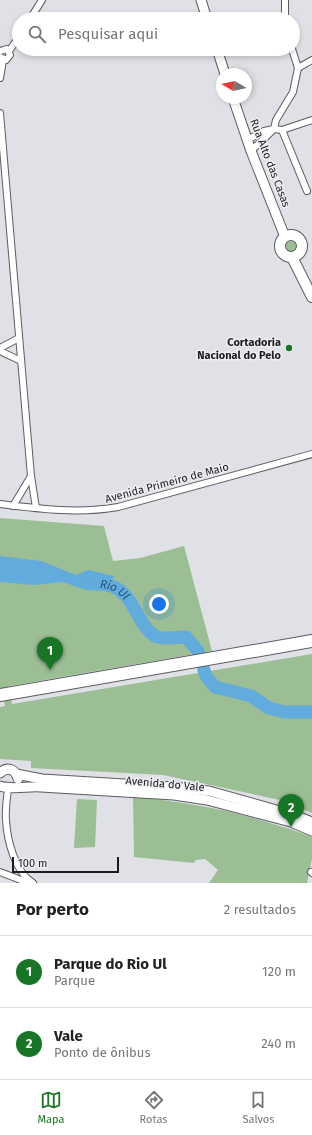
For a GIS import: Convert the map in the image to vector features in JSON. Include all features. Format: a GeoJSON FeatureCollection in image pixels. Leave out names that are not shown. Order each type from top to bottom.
{"type":"FeatureCollection","features":[{"type":"Feature","properties":{"kind":"highway"},"geometry":{"type":"LineString","coordinates":[[0,695],[312,641]]}},
{"type":"Feature","properties":{"kind":"highway"},"geometry":{"type":"LineString","coordinates":[[0,700],[312,648]]}},
{"type":"Feature","properties":{"kind":"main road"},"geometry":{"type":"LineString","coordinates":[[201,0],[205,12]]}},
{"type":"Feature","properties":{"kind":"main road"},"geometry":{"type":"LineString","coordinates":[[219,56],[223,68]]}},
{"type":"Feature","properties":{"kind":"main road","name":"Rua Alto das Casas"},"geometry":{"type":"LineString","coordinates":[[235,104],[251,151],[285,237]]}},
{"type":"Feature","properties":{"kind":"main road"},"geometry":{"type":"LineString","coordinates":[[296,236],[301,241],[302,248],[295,255],[285,255],[281,250],[281,242],[285,237],[296,236]]}},
{"type":"Feature","properties":{"kind":"main road"},"geometry":{"type":"LineString","coordinates":[[295,255],[312,283]]}},
{"type":"Feature","properties":{"kind":"main road"},"geometry":{"type":"LineString","coordinates":[[295,255],[312,297]]}},
{"type":"Feature","properties":{"kind":"main road","name":"Avenida do Vale"},"geometry":{"type":"LineString","coordinates":[[0,773],[8,769],[16,774],[42,779],[174,787],[209,791],[294,815],[312,822]]}},
{"type":"Feature","properties":{"kind":"main road"},"geometry":{"type":"LineString","coordinates":[[4,786],[17,781],[16,774]]}},
{"type":"Feature","properties":{"kind":"main road","name":"Avenida do Vale"},"geometry":{"type":"LineString","coordinates":[[4,786],[174,795],[207,800],[291,822],[312,831]]}},
{"type":"Feature","properties":{"kind":"street"},"geometry":{"type":"LineString","coordinates":[[34,12],[42,0]]}},
{"type":"Feature","properties":{"kind":"street"},"geometry":{"type":"LineString","coordinates":[[285,0],[285,12]]}},
{"type":"Feature","properties":{"kind":"street"},"geometry":{"type":"LineString","coordinates":[[0,78],[2,59],[10,57],[9,51],[12,47]]}},
{"type":"Feature","properties":{"kind":"street"},"geometry":{"type":"LineString","coordinates":[[0,51],[5,49],[9,51]]}},
{"type":"Feature","properties":{"kind":"street"},"geometry":{"type":"LineString","coordinates":[[251,151],[274,129],[276,120],[293,92],[298,68],[294,56]]}},
{"type":"Feature","properties":{"kind":"street"},"geometry":{"type":"LineString","coordinates":[[298,68],[312,60]]}},
{"type":"Feature","properties":{"kind":"street"},"geometry":{"type":"LineString","coordinates":[[0,113],[3,191],[19,338],[31,476],[36,508]]}},
{"type":"Feature","properties":{"kind":"street"},"geometry":{"type":"LineString","coordinates":[[247,140],[264,131],[274,129],[282,130],[312,120]]}},
{"type":"Feature","properties":{"kind":"street"},"geometry":{"type":"LineString","coordinates":[[282,130],[307,191]]}},
{"type":"Feature","properties":{"kind":"street"},"geometry":{"type":"LineString","coordinates":[[0,348],[19,338]]}},
{"type":"Feature","properties":{"kind":"street"},"geometry":{"type":"LineString","coordinates":[[0,351],[21,360]]}},
{"type":"Feature","properties":{"kind":"street","name":"Avenida Primeiro de Maio"},"geometry":{"type":"LineString","coordinates":[[0,504],[74,512],[118,507],[312,454]]}},
{"type":"Feature","properties":{"kind":"street"},"geometry":{"type":"LineString","coordinates":[[13,506],[31,476]]}},
{"type":"Feature","properties":{"kind":"street"},"geometry":{"type":"LineString","coordinates":[[4,786],[8,834],[17,864],[25,878],[32,883]]}},
{"type":"Feature","properties":{"kind":"street"},"geometry":{"type":"LineString","coordinates":[[0,872],[32,883]]}},
{"type":"Feature","properties":{"kind":"green space"},"geometry":{"type":"Polygon","coordinates":[[[293,241],[296,242],[296,252],[289,253],[286,252],[285,245],[286,242],[293,241]]]}},
{"type":"Feature","properties":{"kind":"green space"},"geometry":{"type":"Polygon","coordinates":[[[0,518],[104,526],[113,561],[140,558],[184,546],[212,651],[9,686],[12,704],[312,654],[312,813],[280,800],[163,775],[31,768],[31,761],[0,759],[0,707],[5,706],[2,688],[0,688],[0,518]]]}},
{"type":"Feature","properties":{"kind":"green space"},"geometry":{"type":"Polygon","coordinates":[[[133,797],[179,802],[224,811],[268,822],[312,837],[312,859],[307,883],[209,883],[218,870],[205,859],[196,860],[194,863],[134,857],[133,797]]]}},
{"type":"Feature","properties":{"kind":"green space"},"geometry":{"type":"Polygon","coordinates":[[[77,799],[97,800],[95,847],[74,848],[77,799]]]}},
{"type":"Feature","properties":{"kind":"water"},"geometry":{"type":"Polygon","coordinates":[[[0,556],[41,561],[76,575],[88,570],[114,576],[107,591],[86,590],[63,582],[34,585],[0,582],[0,556]]]}},
{"type":"Feature","properties":{"kind":"waterway","name":"Rio Ul"},"geometry":{"type":"LineString","coordinates":[[92,583],[111,586],[121,591],[127,597],[149,631],[155,636],[162,638],[186,637],[198,651],[199,656]]}},
{"type":"Feature","properties":{"kind":"waterway","name":"Rio Ul"},"geometry":{"type":"LineString","coordinates":[[204,670],[206,676],[215,687],[251,696],[269,708],[284,712],[312,712]]}},
{"type":"Feature","properties":{"kind":"place","name":"Cortadoria Nacional do Pelo"},"geometry":{"type":"Point","coordinates":[289,348]}},
{"type":"Feature","properties":{"kind":"place","name":"Parque do Rio Ul"},"geometry":{"type":"Point","coordinates":[50,670]}},
{"type":"Feature","properties":{"kind":"place","name":"Vale"},"geometry":{"type":"Point","coordinates":[291,827]}}]}
